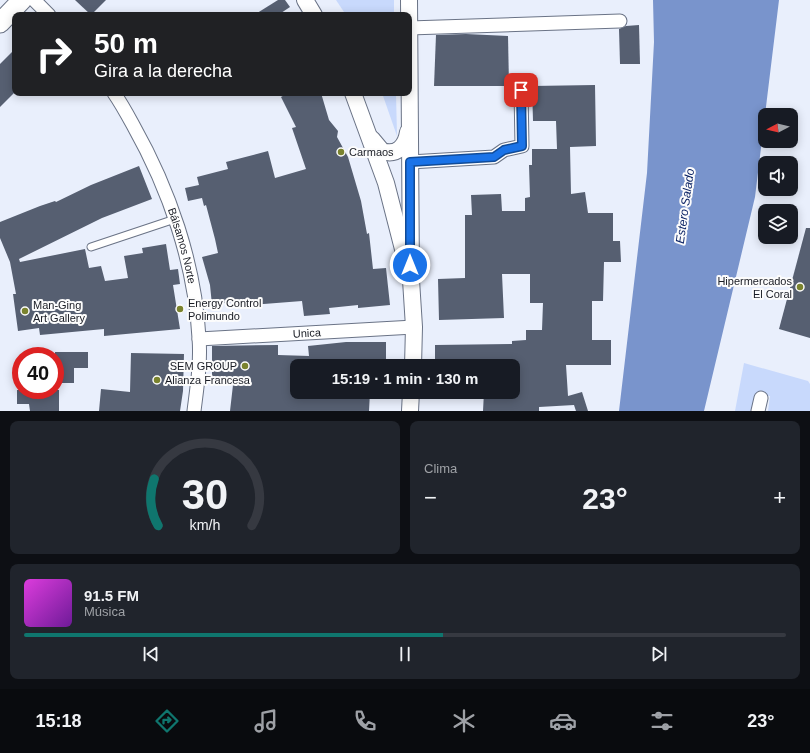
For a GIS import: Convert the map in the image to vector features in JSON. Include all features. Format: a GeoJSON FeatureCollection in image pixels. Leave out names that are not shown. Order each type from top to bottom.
{"type":"FeatureCollection","features":[{"type":"Feature","properties":{"kind":"main road"},"geometry":{"type":"LineString","coordinates":[[0,24],[22,0]]}},
{"type":"Feature","properties":{"kind":"street"},"geometry":{"type":"LineString","coordinates":[[34,0],[46,12]]}},
{"type":"Feature","properties":{"kind":"street"},"geometry":{"type":"LineString","coordinates":[[305,0],[312,12]]}},
{"type":"Feature","properties":{"kind":"street"},"geometry":{"type":"LineString","coordinates":[[409,0],[409,12]]}},
{"type":"Feature","properties":{"kind":"street"},"geometry":{"type":"LineString","coordinates":[[412,28],[620,21]]}},
{"type":"Feature","properties":{"kind":"street"},"geometry":{"type":"LineString","coordinates":[[410,162],[494,157],[504,150],[522,146],[521,90]]}},
{"type":"Feature","properties":{"kind":"street","name":"Bálsamos Norte"},"geometry":{"type":"LineString","coordinates":[[116,96],[149,154],[168,198],[183,244],[193,291],[200,339],[194,411]]}},
{"type":"Feature","properties":{"kind":"street"},"geometry":{"type":"LineString","coordinates":[[355,96],[388,190],[410,280]]}},
{"type":"Feature","properties":{"kind":"street"},"geometry":{"type":"LineString","coordinates":[[410,96],[410,280],[414,327],[412,359]]}},
{"type":"Feature","properties":{"kind":"street"},"geometry":{"type":"LineString","coordinates":[[370,136],[382,151],[394,152],[402,148],[408,135],[410,112]]}},
{"type":"Feature","properties":{"kind":"street","name":"Unica"},"geometry":{"type":"LineString","coordinates":[[200,339],[414,327]]}},
{"type":"Feature","properties":{"kind":"street"},"geometry":{"type":"LineString","coordinates":[[758,411],[761,398]]}},
{"type":"Feature","properties":{"kind":"street"},"geometry":{"type":"LineString","coordinates":[[410,411],[411,399]]}},
{"type":"Feature","properties":{"kind":"lane"},"geometry":{"type":"LineString","coordinates":[[91,246],[175,219]]}},
{"type":"Feature","properties":{"kind":"shaded area"},"geometry":{"type":"Polygon","coordinates":[[[336,0],[394,0],[394,12],[344,12],[336,0]]]}},
{"type":"Feature","properties":{"kind":"shaded area"},"geometry":{"type":"Polygon","coordinates":[[[383,96],[396,96],[397,136],[383,96]]]}},
{"type":"Feature","properties":{"kind":"shaded area"},"geometry":{"type":"Polygon","coordinates":[[[744,363],[808,381],[810,384],[810,411],[768,411],[770,396],[760,395],[756,411],[735,411],[744,363]]]}},
{"type":"Feature","properties":{"kind":"water","name":"Estero Salado"},"geometry":{"type":"Polygon","coordinates":[[[653,0],[779,0],[766,108],[758,108],[758,148],[761,148],[760,156],[758,156],[755,197],[704,411],[619,411],[647,173],[654,42],[653,0]]]}},
{"type":"Feature","properties":{"kind":"building"},"geometry":{"type":"Polygon","coordinates":[[[75,0],[106,0],[94,12],[88,12],[75,0]]]}},
{"type":"Feature","properties":{"kind":"building"},"geometry":{"type":"Polygon","coordinates":[[[278,0],[285,0],[290,7],[282,12],[259,12],[278,0]]]}},
{"type":"Feature","properties":{"kind":"building"},"geometry":{"type":"Polygon","coordinates":[[[639,25],[640,64],[620,64],[619,29],[626,26],[639,25]]]}},
{"type":"Feature","properties":{"kind":"building"},"geometry":{"type":"Polygon","coordinates":[[[466,34],[508,36],[509,86],[434,86],[436,35],[466,34]]]}},
{"type":"Feature","properties":{"kind":"building"},"geometry":{"type":"Polygon","coordinates":[[[12,52],[12,95],[0,107],[0,64],[12,52]]]}},
{"type":"Feature","properties":{"kind":"building"},"geometry":{"type":"Polygon","coordinates":[[[595,85],[596,146],[570,147],[571,194],[585,192],[588,213],[613,213],[613,241],[620,241],[621,262],[604,262],[603,301],[592,301],[592,340],[611,340],[611,365],[566,365],[568,396],[582,392],[588,411],[576,411],[574,405],[539,407],[539,411],[483,411],[484,399],[520,399],[520,359],[435,359],[435,345],[512,344],[512,341],[526,340],[526,330],[542,330],[543,303],[530,303],[530,274],[502,274],[504,318],[439,320],[438,279],[465,278],[465,215],[472,215],[471,195],[501,194],[502,211],[525,211],[525,198],[530,197],[529,165],[532,165],[532,149],[557,149],[556,121],[533,121],[532,86],[595,85]]]}},
{"type":"Feature","properties":{"kind":"building"},"geometry":{"type":"Polygon","coordinates":[[[322,96],[329,120],[338,131],[337,137],[348,157],[361,201],[367,234],[369,233],[373,269],[386,268],[390,305],[358,308],[358,305],[329,308],[330,314],[304,316],[302,301],[252,305],[251,299],[212,305],[210,285],[202,257],[218,253],[215,239],[206,205],[204,206],[202,198],[188,201],[185,188],[199,185],[197,177],[228,169],[226,162],[268,151],[275,178],[306,169],[292,128],[296,127],[281,97],[322,96]]]}},
{"type":"Feature","properties":{"kind":"building"},"geometry":{"type":"Polygon","coordinates":[[[139,166],[152,199],[102,218],[19,259],[20,262],[85,249],[89,268],[101,266],[105,281],[128,278],[124,256],[143,253],[142,248],[166,244],[170,270],[178,269],[180,284],[173,285],[180,329],[104,336],[104,329],[40,335],[39,328],[18,331],[13,294],[16,294],[10,262],[0,238],[0,222],[40,206],[55,201],[56,202],[91,185],[139,166]]]}},
{"type":"Feature","properties":{"kind":"building","name":"Hipermercados El Coral"},"geometry":{"type":"Polygon","coordinates":[[[806,228],[810,228],[810,338],[779,329],[806,228]]]}},
{"type":"Feature","properties":{"kind":"building"},"geometry":{"type":"Polygon","coordinates":[[[346,342],[386,342],[386,359],[290,359],[290,399],[370,399],[369,411],[230,411],[233,385],[212,385],[212,346],[278,345],[278,355],[309,356],[308,346],[346,342]]]}},
{"type":"Feature","properties":{"kind":"building"},"geometry":{"type":"Polygon","coordinates":[[[64,352],[88,352],[88,368],[74,368],[74,383],[64,383],[64,352]]]}},
{"type":"Feature","properties":{"kind":"building"},"geometry":{"type":"Polygon","coordinates":[[[131,353],[184,354],[183,391],[180,411],[99,411],[101,389],[130,392],[131,353]]]}},
{"type":"Feature","properties":{"kind":"building"},"geometry":{"type":"Polygon","coordinates":[[[17,399],[59,399],[59,411],[30,411],[29,404],[17,404],[17,399]]]}},
{"type":"Feature","properties":{"kind":"place","name":"Carmaos"},"geometry":{"type":"Point","coordinates":[341,152]}},
{"type":"Feature","properties":{"kind":"place","name":"Hipermercados El Coral"},"geometry":{"type":"Point","coordinates":[800,287]}},
{"type":"Feature","properties":{"kind":"place","name":"Energy Control Polimundo"},"geometry":{"type":"Point","coordinates":[180,309]}},
{"type":"Feature","properties":{"kind":"place","name":"Man-Ging Art Gallery"},"geometry":{"type":"Point","coordinates":[25,311]}},
{"type":"Feature","properties":{"kind":"place","name":"SEM GROUP"},"geometry":{"type":"Point","coordinates":[245,366]}},
{"type":"Feature","properties":{"kind":"place","name":"Alianza Francesa"},"geometry":{"type":"Point","coordinates":[157,380]}},
{"type":"Feature","properties":{"kind":"route"},"geometry":{"type":"LineString","coordinates":[[410,265],[410,162],[494,157],[504,150],[522,146],[521,90]]}}]}
